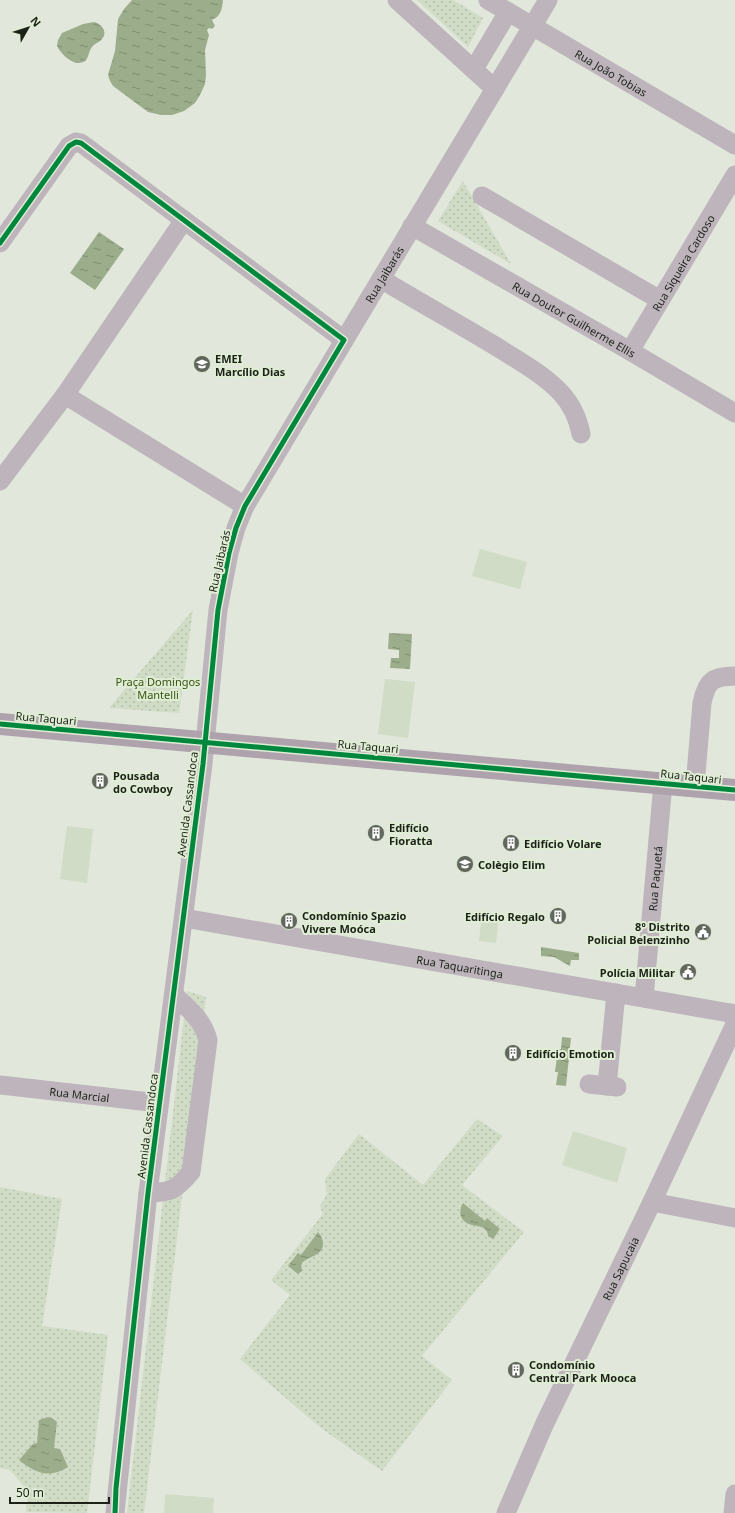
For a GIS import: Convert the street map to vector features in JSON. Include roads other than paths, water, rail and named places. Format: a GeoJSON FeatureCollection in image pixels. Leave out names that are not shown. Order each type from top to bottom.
{"type":"FeatureCollection","features":[{"type":"Feature","properties":{"kind":"main road","name":"Rua Taquari"},"geometry":{"type":"LineString","coordinates":[[0,724],[735,790]]}},
{"type":"Feature","properties":{"kind":"street"},"geometry":{"type":"LineString","coordinates":[[398,0],[495,89]]}},
{"type":"Feature","properties":{"kind":"street","name":"Rua João Tobias"},"geometry":{"type":"LineString","coordinates":[[488,0],[735,145]]}},
{"type":"Feature","properties":{"kind":"street","name":"Rua Jaibarás"},"geometry":{"type":"LineString","coordinates":[[205,742],[218,610],[229,553],[236,528],[245,506],[548,0]]}},
{"type":"Feature","properties":{"kind":"street"},"geometry":{"type":"LineString","coordinates":[[474,69],[508,12]]}},
{"type":"Feature","properties":{"kind":"street"},"geometry":{"type":"LineString","coordinates":[[1,241],[69,146],[76,142],[81,143],[344,340]]}},
{"type":"Feature","properties":{"kind":"street","name":"Rua Siqueira Cardoso"},"geometry":{"type":"LineString","coordinates":[[630,351],[735,175]]}},
{"type":"Feature","properties":{"kind":"street"},"geometry":{"type":"LineString","coordinates":[[482,196],[660,300]]}},
{"type":"Feature","properties":{"kind":"street"},"geometry":{"type":"LineString","coordinates":[[0,481],[65,395],[184,220]]}},
{"type":"Feature","properties":{"kind":"street","name":"Rua Doutor Guilherme Ellis"},"geometry":{"type":"LineString","coordinates":[[412,226],[735,413]]}},
{"type":"Feature","properties":{"kind":"street"},"geometry":{"type":"LineString","coordinates":[[381,279],[489,342],[526,365],[546,380],[562,394],[573,408],[579,421],[581,434]]}},
{"type":"Feature","properties":{"kind":"street"},"geometry":{"type":"LineString","coordinates":[[65,395],[245,506]]}},
{"type":"Feature","properties":{"kind":"street"},"geometry":{"type":"LineString","coordinates":[[695,786],[704,691],[708,684],[714,679],[735,676]]}},
{"type":"Feature","properties":{"kind":"street","name":"Avenida Cassandoca"},"geometry":{"type":"LineString","coordinates":[[115,1513],[148,1193],[184,918],[205,742]]}},
{"type":"Feature","properties":{"kind":"street","name":"Rua Paquetá"},"geometry":{"type":"LineString","coordinates":[[644,998],[663,783]]}},
{"type":"Feature","properties":{"kind":"street","name":"Rua Taquaritinga"},"geometry":{"type":"LineString","coordinates":[[184,918],[735,1014]]}},
{"type":"Feature","properties":{"kind":"street"},"geometry":{"type":"LineString","coordinates":[[604,1086],[616,993]]}},
{"type":"Feature","properties":{"kind":"street"},"geometry":{"type":"LineString","coordinates":[[148,1193],[171,1191],[180,1185],[191,1172],[208,1040],[206,1032],[197,1017],[174,995]]}},
{"type":"Feature","properties":{"kind":"street","name":"Rua Sapucaia"},"geometry":{"type":"LineString","coordinates":[[506,1513],[545,1423],[733,1034]]}},
{"type":"Feature","properties":{"kind":"street","name":"Rua Marcial"},"geometry":{"type":"LineString","coordinates":[[0,1085],[159,1103]]}},
{"type":"Feature","properties":{"kind":"street"},"geometry":{"type":"LineString","coordinates":[[652,1202],[735,1218]]}},
{"type":"Feature","properties":{"kind":"street"},"geometry":{"type":"LineString","coordinates":[[733,1513],[735,1494]]}},
{"type":"Feature","properties":{"kind":"water"},"geometry":{"type":"Polygon","coordinates":[[[132,0],[223,0],[220,12],[212,20],[215,26],[212,29],[209,28],[207,30],[209,35],[205,50],[205,84],[195,103],[184,111],[172,115],[161,115],[148,112],[113,86],[110,81],[108,75],[115,51],[118,19],[132,0]]]}},
{"type":"Feature","properties":{"kind":"water"},"geometry":{"type":"Polygon","coordinates":[[[94,22],[102,26],[104,36],[92,47],[84,62],[76,63],[61,52],[57,46],[58,40],[62,33],[83,24],[94,22]]]}},
{"type":"Feature","properties":{"kind":"water"},"geometry":{"type":"Polygon","coordinates":[[[99,232],[124,249],[95,290],[70,273],[99,232]]]}},
{"type":"Feature","properties":{"kind":"water"},"geometry":{"type":"Polygon","coordinates":[[[389,633],[412,634],[410,669],[390,668],[391,658],[399,658],[399,650],[388,649],[389,633]]]}},
{"type":"Feature","properties":{"kind":"water"},"geometry":{"type":"Polygon","coordinates":[[[541,947],[579,953],[579,960],[571,960],[570,966],[554,957],[541,956],[541,947]]]}},
{"type":"Feature","properties":{"kind":"water"},"geometry":{"type":"Polygon","coordinates":[[[562,1037],[571,1038],[566,1086],[556,1085],[558,1072],[555,1072],[558,1049],[561,1049],[562,1037]]]}},
{"type":"Feature","properties":{"kind":"water"},"geometry":{"type":"Polygon","coordinates":[[[463,1203],[485,1221],[487,1218],[500,1229],[493,1239],[488,1236],[484,1228],[466,1223],[464,1221],[460,1212],[463,1203]]]}},
{"type":"Feature","properties":{"kind":"water"},"geometry":{"type":"Polygon","coordinates":[[[318,1232],[323,1240],[322,1249],[320,1252],[303,1262],[301,1266],[302,1271],[298,1274],[288,1266],[298,1253],[301,1255],[318,1232]]]}},
{"type":"Feature","properties":{"kind":"water"},"geometry":{"type":"Polygon","coordinates":[[[48,1417],[57,1422],[54,1448],[60,1449],[68,1467],[55,1473],[42,1473],[19,1460],[33,1444],[37,1443],[39,1420],[48,1417]]]}},
{"type":"Feature","properties":{"kind":"place","name":"EMEI Marcílio Dias"},"geometry":{"type":"Point","coordinates":[202,364]}},
{"type":"Feature","properties":{"kind":"place","name":"Pousada do Cowboy"},"geometry":{"type":"Point","coordinates":[100,781]}},
{"type":"Feature","properties":{"kind":"place","name":"Edifício Fioratta"},"geometry":{"type":"Point","coordinates":[376,833]}},
{"type":"Feature","properties":{"kind":"place","name":"Edifício Volare"},"geometry":{"type":"Point","coordinates":[511,843]}},
{"type":"Feature","properties":{"kind":"place","name":"Colègio Elim"},"geometry":{"type":"Point","coordinates":[465,864]}},
{"type":"Feature","properties":{"kind":"place","name":"Edifício Regalo"},"geometry":{"type":"Point","coordinates":[558,916]}},
{"type":"Feature","properties":{"kind":"place","name":"Condomínio Spazio Vivere Moóca"},"geometry":{"type":"Point","coordinates":[289,921]}},
{"type":"Feature","properties":{"kind":"place","name":"8º Distrito Policial Belenzinho"},"geometry":{"type":"Point","coordinates":[703,932]}},
{"type":"Feature","properties":{"kind":"place","name":"Polícia Militar"},"geometry":{"type":"Point","coordinates":[688,972]}},
{"type":"Feature","properties":{"kind":"place","name":"Edifício Emotion"},"geometry":{"type":"Point","coordinates":[513,1053]}},
{"type":"Feature","properties":{"kind":"place","name":"Condomínio Central Park Mooca"},"geometry":{"type":"Point","coordinates":[516,1370]}},
{"type":"Feature","properties":{"kind":"park label","name":"Praça Domingos Mantelli"},"geometry":{"type":"Point","coordinates":[158,687]}}]}
